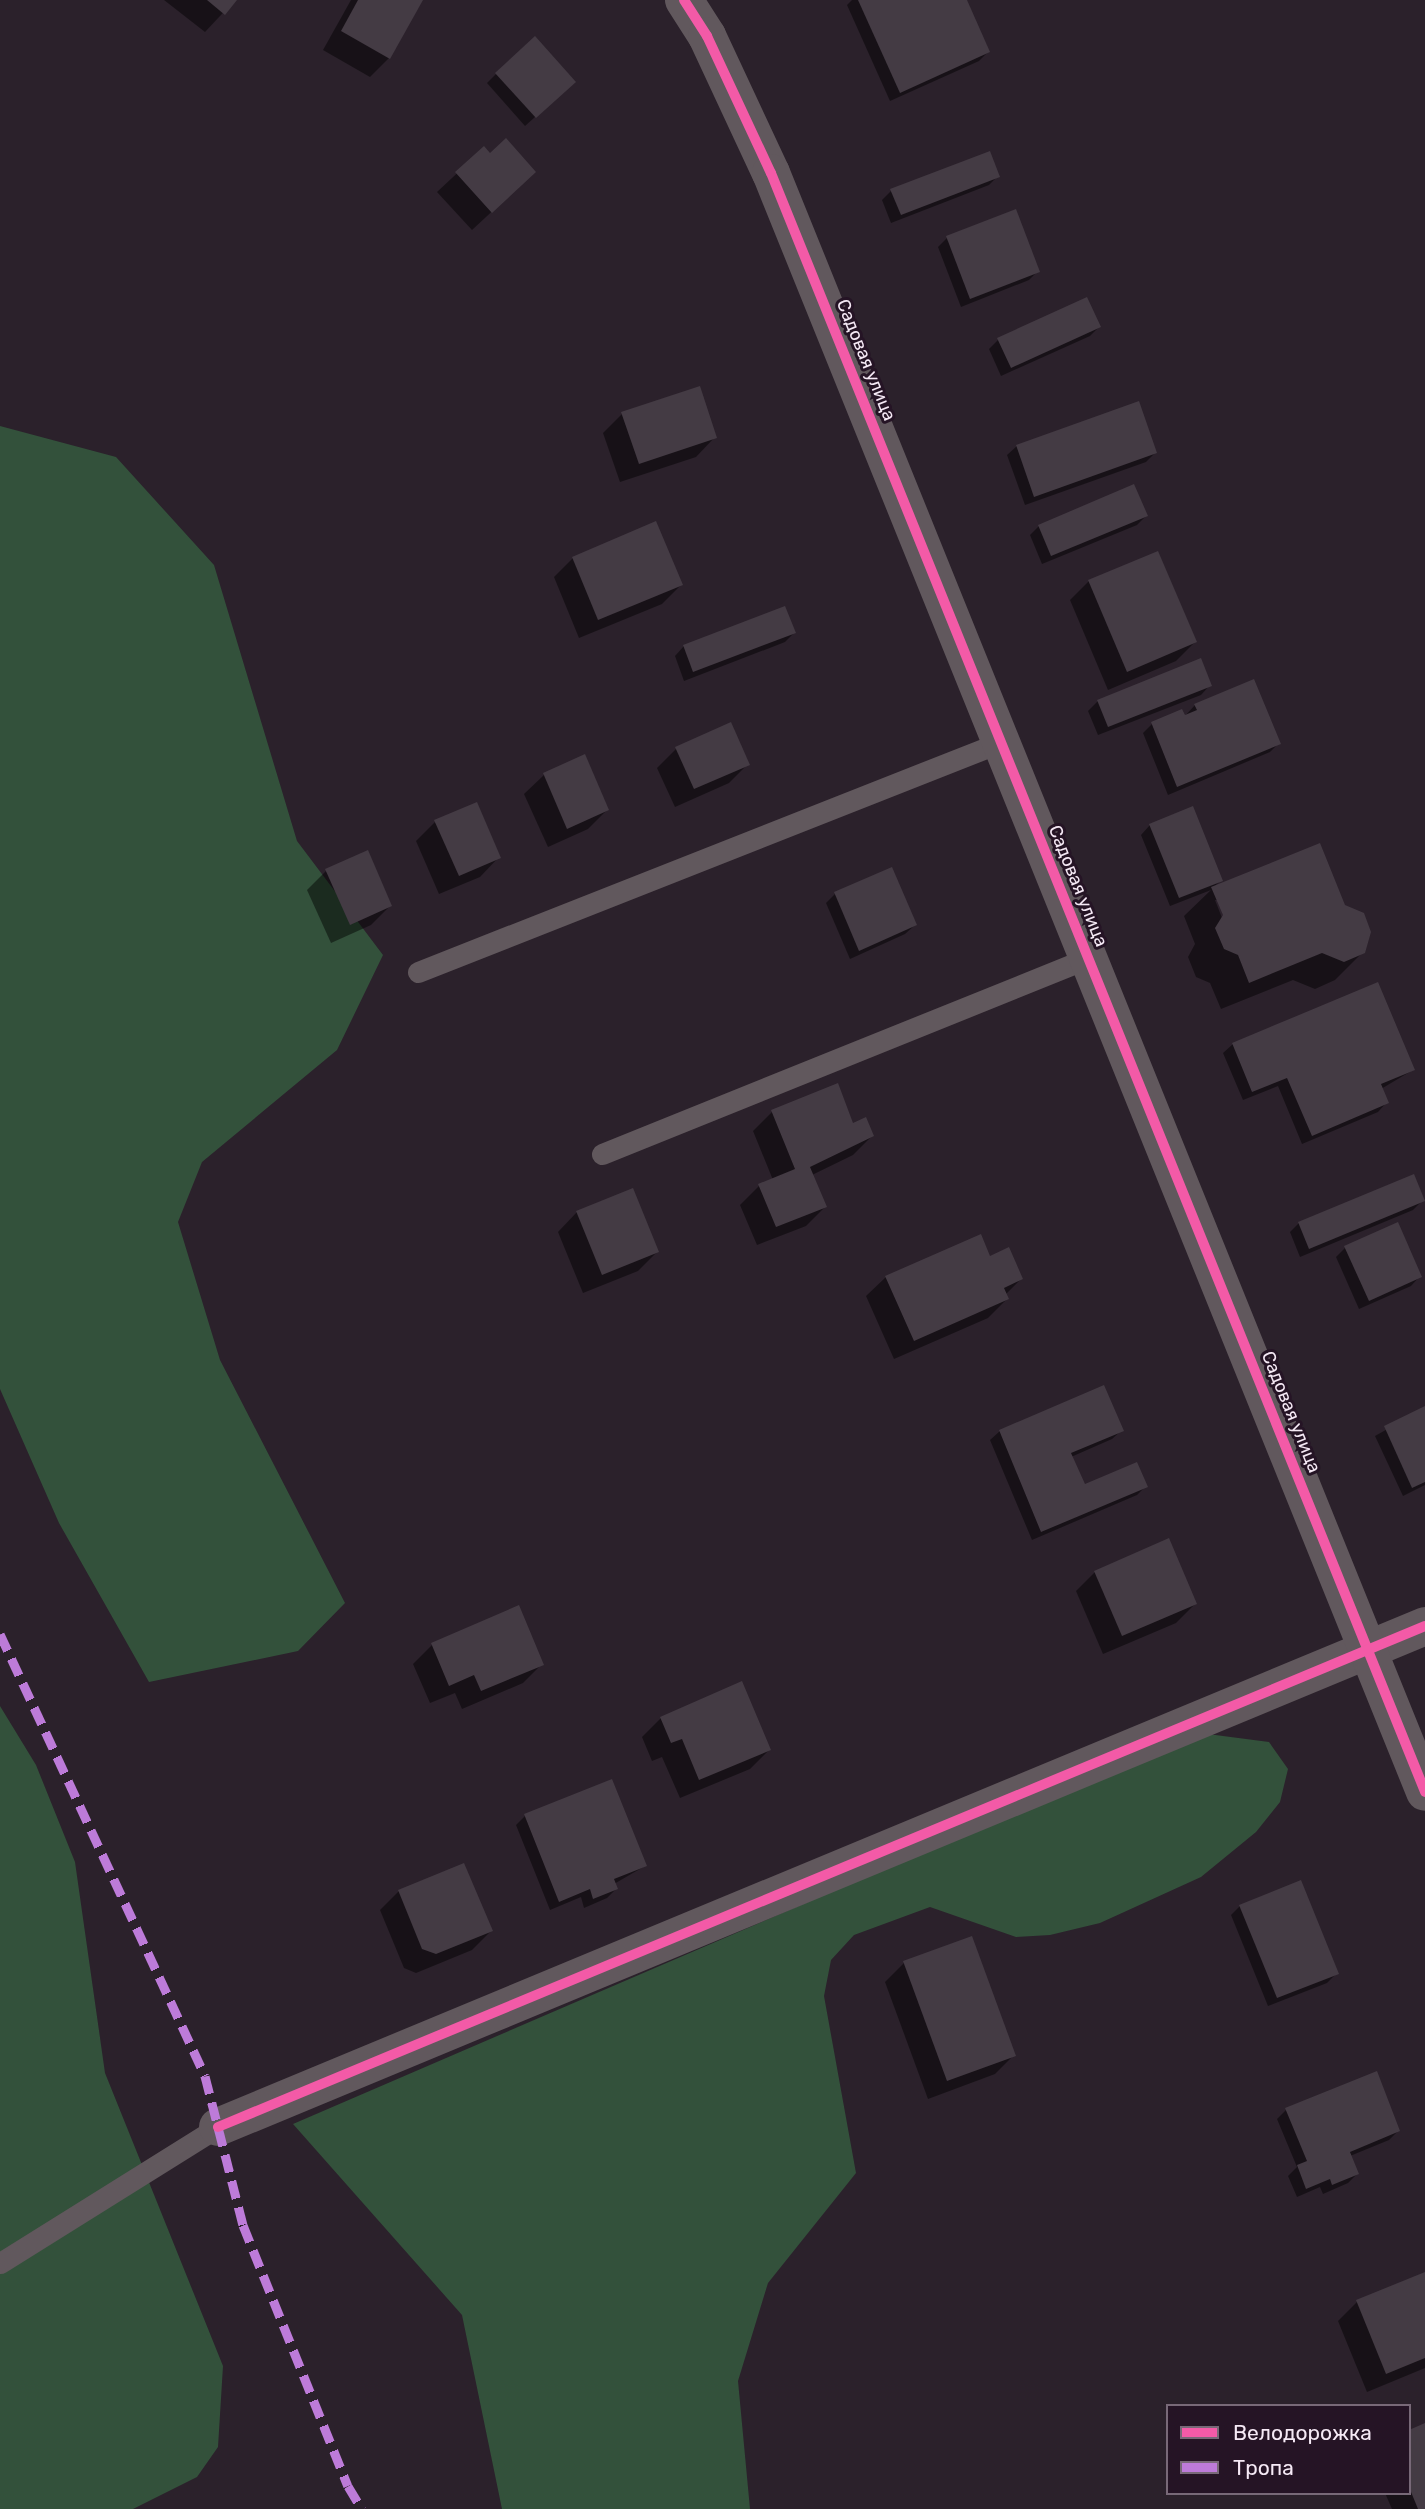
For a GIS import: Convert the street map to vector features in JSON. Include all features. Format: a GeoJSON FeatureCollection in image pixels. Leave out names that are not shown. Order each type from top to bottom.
{"type":"FeatureCollection","features":[{"type":"Feature","properties":{"kind":"street","name":"Садовая улица"},"geometry":{"type":"LineString","coordinates":[[684,0],[707,36],[771,173],[1425,1792]]}},
{"type":"Feature","properties":{"kind":"street"},"geometry":{"type":"LineString","coordinates":[[218,2127],[1367,1647],[1425,1626]]}},
{"type":"Feature","properties":{"kind":"lane"},"geometry":{"type":"LineString","coordinates":[[418,972],[1001,742]]}},
{"type":"Feature","properties":{"kind":"lane"},"geometry":{"type":"LineString","coordinates":[[602,1154],[1088,958]]}},
{"type":"Feature","properties":{"kind":"lane"},"geometry":{"type":"LineString","coordinates":[[0,2263],[218,2127]]}},
{"type":"Feature","properties":{"kind":"green space"},"geometry":{"type":"Polygon","coordinates":[[[0,426],[116,457],[214,565],[297,841],[383,955],[337,1050],[202,1162],[178,1222],[220,1360],[345,1603],[298,1651],[149,1682],[59,1523],[0,1389],[0,426]]]}},
{"type":"Feature","properties":{"kind":"green space"},"geometry":{"type":"Polygon","coordinates":[[[0,1706],[36,1765],[75,1862],[105,2073],[223,2366],[218,2447],[197,2477],[133,2509],[0,2509],[0,1706]]]}},
{"type":"Feature","properties":{"kind":"green space"},"geometry":{"type":"Polygon","coordinates":[[[1200,1733],[1269,1742],[1288,1769],[1280,1802],[1256,1832],[1201,1877],[1100,1923],[1050,1935],[1016,1937],[930,1907],[854,1935],[831,1960],[824,1996],[856,2173],[768,2283],[738,2381],[750,2509],[502,2509],[462,2315],[293,2124],[1200,1733]]]}},
{"type":"Feature","properties":{"kind":"building"},"geometry":{"type":"Polygon","coordinates":[[[207,0],[237,0],[225,15],[207,0]]]}},
{"type":"Feature","properties":{"kind":"building"},"geometry":{"type":"Polygon","coordinates":[[[358,0],[423,0],[390,59],[341,31],[358,0]]]}},
{"type":"Feature","properties":{"kind":"building"},"geometry":{"type":"Polygon","coordinates":[[[858,0],[967,0],[990,52],[900,93],[858,0]]]}},
{"type":"Feature","properties":{"kind":"building"},"geometry":{"type":"Polygon","coordinates":[[[535,36],[576,82],[536,118],[495,73],[535,36]]]}},
{"type":"Feature","properties":{"kind":"building"},"geometry":{"type":"Polygon","coordinates":[[[506,138],[536,172],[492,213],[455,172],[484,146],[490,153],[506,138]]]}},
{"type":"Feature","properties":{"kind":"building"},"geometry":{"type":"Polygon","coordinates":[[[990,151],[1000,177],[901,215],[890,189],[990,151]]]}},
{"type":"Feature","properties":{"kind":"building"},"geometry":{"type":"Polygon","coordinates":[[[1016,209],[1040,272],[970,299],[946,236],[1016,209]]]}},
{"type":"Feature","properties":{"kind":"building"},"geometry":{"type":"Polygon","coordinates":[[[1087,297],[1101,327],[1011,368],[997,338],[1087,297]]]}},
{"type":"Feature","properties":{"kind":"building"},"geometry":{"type":"Polygon","coordinates":[[[700,386],[717,438],[639,464],[621,412],[700,386]]]}},
{"type":"Feature","properties":{"kind":"building"},"geometry":{"type":"Polygon","coordinates":[[[1139,401],[1157,453],[1034,497],[1016,445],[1139,401]]]}},
{"type":"Feature","properties":{"kind":"building"},"geometry":{"type":"Polygon","coordinates":[[[1134,484],[1148,516],[1051,556],[1038,525],[1134,484]]]}},
{"type":"Feature","properties":{"kind":"building"},"geometry":{"type":"Polygon","coordinates":[[[656,521],[683,585],[598,620],[572,557],[656,521]]]}},
{"type":"Feature","properties":{"kind":"building"},"geometry":{"type":"Polygon","coordinates":[[[1158,551],[1197,642],[1127,672],[1088,580],[1158,551]]]}},
{"type":"Feature","properties":{"kind":"building"},"geometry":{"type":"Polygon","coordinates":[[[785,606],[796,633],[693,672],[683,645],[785,606]]]}},
{"type":"Feature","properties":{"kind":"building"},"geometry":{"type":"Polygon","coordinates":[[[1201,658],[1212,686],[1108,727],[1097,700],[1201,658]]]}},
{"type":"Feature","properties":{"kind":"building"},"geometry":{"type":"Polygon","coordinates":[[[1254,679],[1281,744],[1177,787],[1151,722],[1182,709],[1185,715],[1197,710],[1194,704],[1254,679]]]}},
{"type":"Feature","properties":{"kind":"building"},"geometry":{"type":"Polygon","coordinates":[[[731,722],[750,765],[694,789],[675,747],[731,722]]]}},
{"type":"Feature","properties":{"kind":"building"},"geometry":{"type":"Polygon","coordinates":[[[585,754],[609,810],[567,829],[543,773],[585,754]]]}},
{"type":"Feature","properties":{"kind":"building"},"geometry":{"type":"Polygon","coordinates":[[[477,802],[501,858],[459,876],[434,820],[477,802]]]}},
{"type":"Feature","properties":{"kind":"building"},"geometry":{"type":"Polygon","coordinates":[[[1193,806],[1223,881],[1179,898],[1149,824],[1193,806]]]}},
{"type":"Feature","properties":{"kind":"building"},"geometry":{"type":"Polygon","coordinates":[[[1320,843],[1345,905],[1364,913],[1371,932],[1365,953],[1344,962],[1322,953],[1249,983],[1238,955],[1224,949],[1215,928],[1223,915],[1211,887],[1320,843]]]}},
{"type":"Feature","properties":{"kind":"building"},"geometry":{"type":"Polygon","coordinates":[[[368,850],[392,906],[350,925],[325,869],[368,850]]]}},
{"type":"Feature","properties":{"kind":"building"},"geometry":{"type":"Polygon","coordinates":[[[892,867],[917,925],[859,951],[834,892],[892,867]]]}},
{"type":"Feature","properties":{"kind":"building"},"geometry":{"type":"Polygon","coordinates":[[[1378,982],[1415,1070],[1381,1084],[1389,1103],[1312,1136],[1287,1078],[1252,1092],[1232,1043],[1378,982]]]}},
{"type":"Feature","properties":{"kind":"building"},"geometry":{"type":"Polygon","coordinates":[[[838,1083],[853,1123],[866,1117],[874,1136],[810,1167],[827,1207],[776,1227],[758,1184],[795,1169],[771,1110],[838,1083]]]}},
{"type":"Feature","properties":{"kind":"building"},"geometry":{"type":"Polygon","coordinates":[[[1414,1174],[1425,1201],[1309,1249],[1298,1222],[1414,1174]]]}},
{"type":"Feature","properties":{"kind":"building"},"geometry":{"type":"Polygon","coordinates":[[[633,1188],[659,1252],[602,1275],[576,1211],[633,1188]]]}},
{"type":"Feature","properties":{"kind":"building"},"geometry":{"type":"Polygon","coordinates":[[[1398,1222],[1422,1277],[1369,1301],[1344,1246],[1398,1222]]]}},
{"type":"Feature","properties":{"kind":"building"},"geometry":{"type":"Polygon","coordinates":[[[981,1234],[990,1256],[1009,1247],[1023,1279],[1004,1288],[1009,1299],[914,1341],[885,1276],[981,1234]]]}},
{"type":"Feature","properties":{"kind":"building"},"geometry":{"type":"Polygon","coordinates":[[[1104,1385],[1124,1431],[1071,1453],[1085,1484],[1137,1462],[1148,1487],[1041,1532],[999,1430],[1104,1385]]]}},
{"type":"Feature","properties":{"kind":"building"},"geometry":{"type":"Polygon","coordinates":[[[1425,1406],[1425,1482],[1412,1488],[1384,1426],[1425,1406]]]}},
{"type":"Feature","properties":{"kind":"building"},"geometry":{"type":"Polygon","coordinates":[[[1169,1538],[1197,1604],[1122,1636],[1094,1571],[1169,1538]]]}},
{"type":"Feature","properties":{"kind":"building"},"geometry":{"type":"Polygon","coordinates":[[[519,1605],[544,1665],[481,1691],[474,1675],[449,1686],[431,1643],[519,1605]]]}},
{"type":"Feature","properties":{"kind":"building"},"geometry":{"type":"Polygon","coordinates":[[[742,1681],[771,1750],[699,1780],[682,1739],[671,1743],[660,1717],[742,1681]]]}},
{"type":"Feature","properties":{"kind":"building"},"geometry":{"type":"Polygon","coordinates":[[[612,1779],[647,1866],[614,1879],[618,1889],[593,1899],[590,1889],[559,1902],[524,1814],[612,1779]]]}},
{"type":"Feature","properties":{"kind":"building"},"geometry":{"type":"Polygon","coordinates":[[[464,1863],[493,1931],[436,1954],[422,1949],[398,1890],[464,1863]]]}},
{"type":"Feature","properties":{"kind":"building"},"geometry":{"type":"Polygon","coordinates":[[[1301,1880],[1339,1974],[1277,1998],[1239,1905],[1301,1880]]]}},
{"type":"Feature","properties":{"kind":"building"},"geometry":{"type":"Polygon","coordinates":[[[972,1936],[1016,2056],[947,2081],[903,1961],[972,1936]]]}},
{"type":"Feature","properties":{"kind":"building"},"geometry":{"type":"Polygon","coordinates":[[[1377,2071],[1400,2131],[1350,2152],[1359,2174],[1332,2185],[1330,2179],[1306,2189],[1297,2165],[1307,2161],[1285,2108],[1377,2071]]]}},
{"type":"Feature","properties":{"kind":"building"},"geometry":{"type":"Polygon","coordinates":[[[1425,2272],[1425,2358],[1386,2374],[1356,2300],[1425,2272]]]}},
{"type":"Feature","properties":{"kind":"building"},"geometry":{"type":"Polygon","coordinates":[[[1425,2423],[1425,2509],[1418,2509],[1411,2492],[1411,2429],[1425,2423]]]}},
{"type":"Feature","properties":{"kind":"marked path"},"geometry":{"type":"LineString","coordinates":[[0,1634],[205,2076],[243,2225],[348,2486],[362,2509]]}},
{"type":"Feature","properties":{"kind":"cycle path"},"geometry":{"type":"LineString","coordinates":[[684,0],[707,36],[771,173],[1425,1792]]}},
{"type":"Feature","properties":{"kind":"cycle path"},"geometry":{"type":"LineString","coordinates":[[218,2127],[1425,1626]]}}]}
